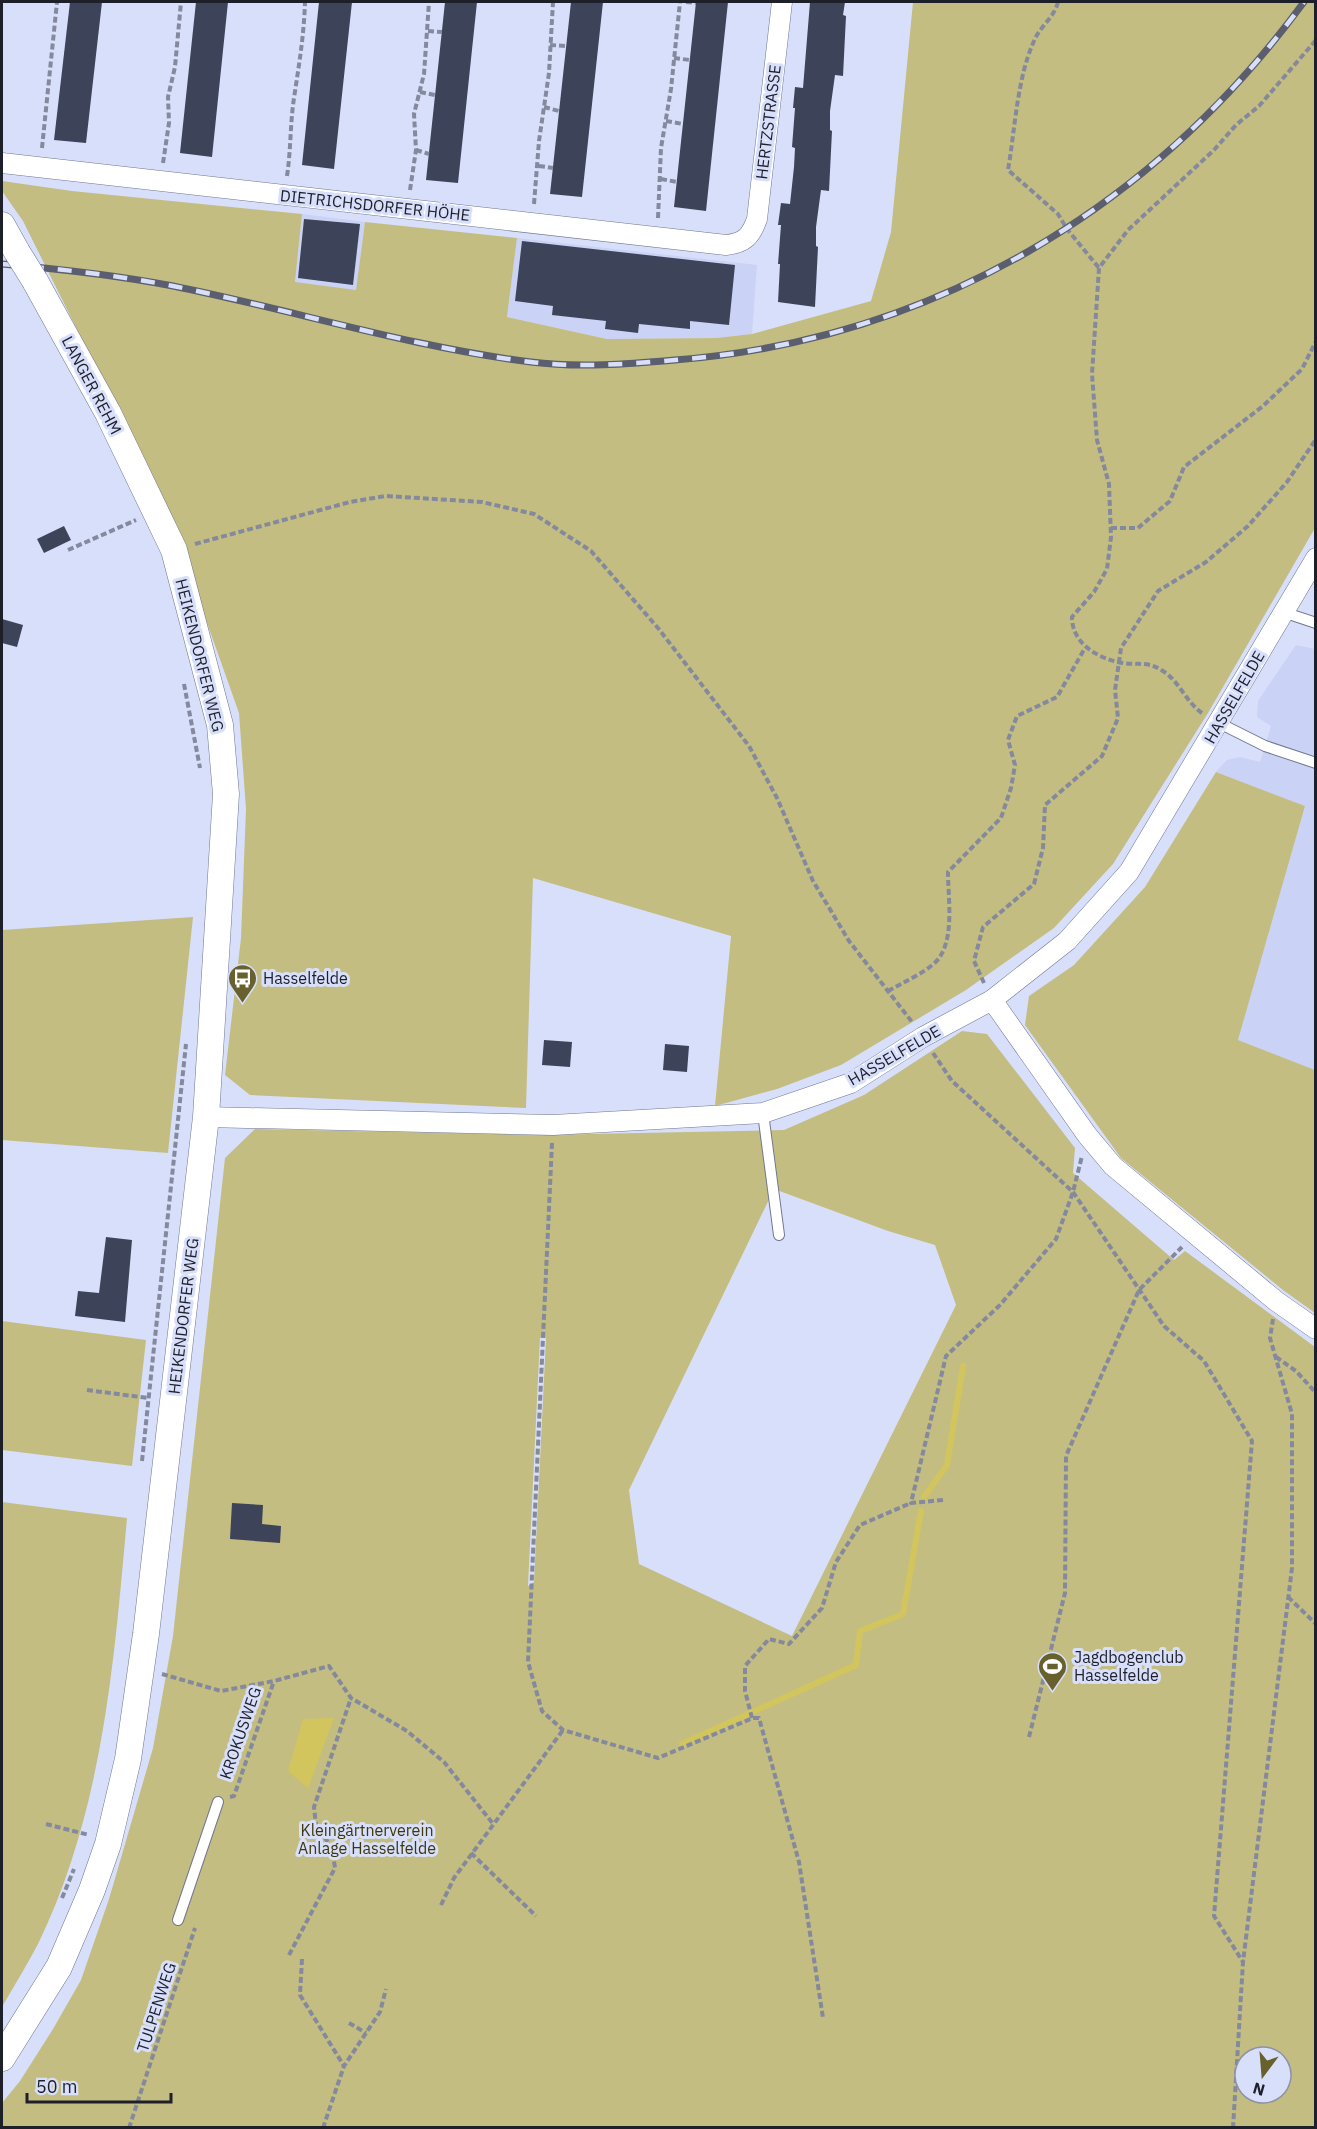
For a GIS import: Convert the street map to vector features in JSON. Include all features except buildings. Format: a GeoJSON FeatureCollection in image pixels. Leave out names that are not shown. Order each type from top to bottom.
{"type":"FeatureCollection","features":[{"type":"Feature","properties":{"kind":"street","name":"HERTZSTRASSE"},"geometry":{"type":"LineString","coordinates":[[747,239],[757,219],[782,2]]}},
{"type":"Feature","properties":{"kind":"street","name":"DIETRICHSDORFER HÖHE"},"geometry":{"type":"LineString","coordinates":[[2,163],[726,245],[747,239]]}},
{"type":"Feature","properties":{"kind":"street","name":"LANGER REHM"},"geometry":{"type":"LineString","coordinates":[[2,225],[108,413],[174,550]]}},
{"type":"Feature","properties":{"kind":"street","name":"HEIKENDORFER WEG"},"geometry":{"type":"LineString","coordinates":[[2,2058],[59,1967],[92,1890],[93,1842],[128,1759],[145,1646],[206,1117],[226,794],[220,725],[174,550]]}},
{"type":"Feature","properties":{"kind":"street","name":"HASSELFELDE"},"geometry":{"type":"LineString","coordinates":[[206,1117],[553,1125],[763,1113],[851,1083],[923,1037],[992,1000],[1067,941],[1129,872],[1316,558]]}},
{"type":"Feature","properties":{"kind":"street"},"geometry":{"type":"LineString","coordinates":[[992,1000],[1087,1135],[1113,1166],[1275,1301],[1316,1329]]}},
{"type":"Feature","properties":{"kind":"lane"},"geometry":{"type":"LineString","coordinates":[[1283,612],[1316,623]]}},
{"type":"Feature","properties":{"kind":"lane"},"geometry":{"type":"LineString","coordinates":[[1219,723],[1265,746],[1316,762]]}},
{"type":"Feature","properties":{"kind":"lane"},"geometry":{"type":"LineString","coordinates":[[763,1113],[779,1234]]}},
{"type":"Feature","properties":{"kind":"lane","name":"KROKUSWEG"},"geometry":{"type":"LineString","coordinates":[[178,1920],[218,1802]]}},
{"type":"Feature","properties":{"kind":"path"},"geometry":{"type":"LineString","coordinates":[[40,167],[57,2]]}},
{"type":"Feature","properties":{"kind":"path"},"geometry":{"type":"LineString","coordinates":[[161,181],[169,123],[168,97],[175,67],[182,2]]}},
{"type":"Feature","properties":{"kind":"path"},"geometry":{"type":"LineString","coordinates":[[284,195],[303,40],[305,2]]}},
{"type":"Feature","properties":{"kind":"path"},"geometry":{"type":"LineString","coordinates":[[407,209],[416,150],[414,114],[420,92],[428,31],[429,2]]}},
{"type":"Feature","properties":{"kind":"path"},"geometry":{"type":"LineString","coordinates":[[532,223],[553,2]]}},
{"type":"Feature","properties":{"kind":"path"},"geometry":{"type":"LineString","coordinates":[[657,237],[661,148],[681,2]]}},
{"type":"Feature","properties":{"kind":"path"},"geometry":{"type":"LineString","coordinates":[[686,2],[696,3]]}},
{"type":"Feature","properties":{"kind":"path"},"geometry":{"type":"LineString","coordinates":[[1058,2],[1055,12],[1035,39],[1024,71],[1008,170],[1058,214],[1098,268]]}},
{"type":"Feature","properties":{"kind":"path"},"geometry":{"type":"LineString","coordinates":[[428,31],[442,32]]}},
{"type":"Feature","properties":{"kind":"path"},"geometry":{"type":"LineString","coordinates":[[1219,723],[1197,710],[1167,674],[1151,663],[1120,663],[1085,648],[1072,625],[1072,617],[1094,592],[1107,569],[1111,528],[1108,484],[1097,440],[1092,374],[1098,268],[1128,230],[1259,106],[1316,40]]}},
{"type":"Feature","properties":{"kind":"path"},"geometry":{"type":"LineString","coordinates":[[550,45],[566,46]]}},
{"type":"Feature","properties":{"kind":"path"},"geometry":{"type":"LineString","coordinates":[[674,58],[690,60]]}},
{"type":"Feature","properties":{"kind":"path"},"geometry":{"type":"LineString","coordinates":[[420,92],[435,95]]}},
{"type":"Feature","properties":{"kind":"path"},"geometry":{"type":"LineString","coordinates":[[544,107],[559,111]]}},
{"type":"Feature","properties":{"kind":"path"},"geometry":{"type":"LineString","coordinates":[[666,121],[683,124]]}},
{"type":"Feature","properties":{"kind":"path"},"geometry":{"type":"LineString","coordinates":[[416,150],[429,154]]}},
{"type":"Feature","properties":{"kind":"path"},"geometry":{"type":"LineString","coordinates":[[539,166],[553,168]]}},
{"type":"Feature","properties":{"kind":"path"},"geometry":{"type":"LineString","coordinates":[[661,179],[677,182]]}},
{"type":"Feature","properties":{"kind":"path"},"geometry":{"type":"LineString","coordinates":[[1111,528],[1138,528],[1170,501],[1184,467],[1263,406],[1302,369],[1316,341]]}},
{"type":"Feature","properties":{"kind":"path"},"geometry":{"type":"LineString","coordinates":[[992,1000],[974,961],[983,927],[1034,884],[1043,848],[1045,806],[1102,756],[1118,718],[1115,690],[1121,648],[1158,591],[1206,562],[1248,526],[1287,482],[1316,439]]}},
{"type":"Feature","properties":{"kind":"path"},"geometry":{"type":"LineString","coordinates":[[68,550],[157,512]]}},
{"type":"Feature","properties":{"kind":"path"},"geometry":{"type":"LineString","coordinates":[[888,992],[918,975],[941,956],[947,938],[948,872],[1001,818],[1015,765],[1008,740],[1017,716],[1057,697],[1085,648]]}},
{"type":"Feature","properties":{"kind":"path"},"geometry":{"type":"LineString","coordinates":[[182,673],[201,778]]}},
{"type":"Feature","properties":{"kind":"path"},"geometry":{"type":"LineString","coordinates":[[141,1468],[188,1033]]}},
{"type":"Feature","properties":{"kind":"path"},"geometry":{"type":"LineString","coordinates":[[553,1125],[528,1662],[542,1711],[563,1730],[658,1758],[751,1714]]}},
{"type":"Feature","properties":{"kind":"path"},"geometry":{"type":"LineString","coordinates":[[911,1503],[946,1356],[1000,1305],[1056,1239],[1073,1192],[1087,1135]]}},
{"type":"Feature","properties":{"kind":"path"},"geometry":{"type":"LineString","coordinates":[[1029,1737],[1065,1593],[1066,1456],[1139,1290],[1195,1234]]}},
{"type":"Feature","properties":{"kind":"path"},"geometry":{"type":"LineString","coordinates":[[1233,2127],[1243,1962],[1292,1568],[1292,1414],[1270,1338],[1275,1301]]}},
{"type":"Feature","properties":{"kind":"path"},"geometry":{"type":"LineString","coordinates":[[1275,1356],[1296,1371],[1316,1392]]}},
{"type":"Feature","properties":{"kind":"path"},"geometry":{"type":"LineString","coordinates":[[87,1390],[149,1398]]}},
{"type":"Feature","properties":{"kind":"path"},"geometry":{"type":"LineString","coordinates":[[823,2018],[799,1862],[759,1718],[751,1714],[745,1691],[745,1666],[769,1639],[789,1644],[822,1608],[836,1562],[860,1525],[911,1503],[943,1500]]}},
{"type":"Feature","properties":{"kind":"path"},"geometry":{"type":"LineString","coordinates":[[1288,1597],[1316,1624]]}},
{"type":"Feature","properties":{"kind":"path"},"geometry":{"type":"LineString","coordinates":[[160,1674],[220,1691],[274,1681],[329,1666],[351,1698],[407,1731],[444,1762],[494,1825]]}},
{"type":"Feature","properties":{"kind":"path","name":"KROKUSWEG"},"geometry":{"type":"LineString","coordinates":[[218,1802],[234,1796],[274,1681]]}},
{"type":"Feature","properties":{"kind":"path"},"geometry":{"type":"LineString","coordinates":[[289,1954],[335,1868],[332,1848],[316,1825],[314,1807],[351,1698]]}},
{"type":"Feature","properties":{"kind":"path"},"geometry":{"type":"LineString","coordinates":[[441,1905],[454,1878],[471,1853],[563,1730]]}},
{"type":"Feature","properties":{"kind":"path"},"geometry":{"type":"LineString","coordinates":[[46,1824],[93,1842],[90,1823]]}},
{"type":"Feature","properties":{"kind":"path"},"geometry":{"type":"LineString","coordinates":[[471,1853],[536,1916]]}},
{"type":"Feature","properties":{"kind":"path"},"geometry":{"type":"LineString","coordinates":[[61,1901],[74,1868]]}},
{"type":"Feature","properties":{"kind":"path","name":"TULPENWEG"},"geometry":{"type":"LineString","coordinates":[[129,2127],[195,1928]]}},
{"type":"Feature","properties":{"kind":"path"},"geometry":{"type":"LineString","coordinates":[[302,1959],[300,1995],[344,2066]]}},
{"type":"Feature","properties":{"kind":"path"},"geometry":{"type":"LineString","coordinates":[[323,2127],[344,2066],[380,2012],[386,1989]]}},
{"type":"Feature","properties":{"kind":"path"},"geometry":{"type":"LineString","coordinates":[[349,2023],[366,2033]]}},
{"type":"Feature","properties":{"kind":"shaded area"},"geometry":{"type":"Polygon","coordinates":[[[302,214],[365,222],[356,290],[295,283],[302,214]]]}},
{"type":"Feature","properties":{"kind":"shaded area"},"geometry":{"type":"Polygon","coordinates":[[[517,238],[757,265],[752,334],[716,338],[607,339],[507,317],[517,238]]]}},
{"type":"Feature","properties":{"kind":"shaded area"},"geometry":{"type":"Polygon","coordinates":[[[1296,645],[1315,649],[1315,1070],[1238,1040],[1305,806],[1216,772],[1227,760],[1240,757],[1260,762],[1271,726],[1257,717],[1258,701],[1296,645]]]}},
{"type":"Feature","properties":{"kind":"shaded area"},"geometry":{"type":"Polygon","coordinates":[[[334,1718],[308,1788],[288,1771],[303,1719],[334,1718]]]}},
{"type":"Feature","properties":{"kind":"green space"},"geometry":{"type":"Polygon","coordinates":[[[913,2],[1315,2],[1315,528],[1208,713],[1113,864],[1054,928],[966,990],[841,1065],[777,1089],[715,1106],[731,936],[533,878],[526,1108],[250,1095],[225,1075],[241,938],[246,809],[239,713],[167,510],[23,221],[2,191],[2,181],[72,191],[302,214],[295,282],[356,290],[365,222],[517,238],[507,317],[607,339],[716,338],[752,334],[871,301],[891,232],[913,2]]]}},
{"type":"Feature","properties":{"kind":"green space"},"geometry":{"type":"Polygon","coordinates":[[[1216,772],[1305,806],[1238,1040],[1315,1070],[1315,1313],[1283,1290],[1121,1158],[1025,1025],[1029,996],[1074,965],[1145,887],[1216,772]]]}},
{"type":"Feature","properties":{"kind":"green space"},"geometry":{"type":"Polygon","coordinates":[[[193,917],[168,1153],[2,1140],[2,930],[193,917]]]}},
{"type":"Feature","properties":{"kind":"green space","name":"Kleingärtnerverein Anlage Hasselfelde"},"geometry":{"type":"Polygon","coordinates":[[[962,1031],[987,1034],[1075,1148],[1073,1173],[1174,1260],[1185,1251],[1315,1347],[1315,2127],[2,2128],[2,2103],[20,2081],[81,1980],[109,1899],[153,1748],[173,1636],[225,1158],[255,1129],[540,1135],[784,1130],[864,1095],[962,1031]],[[774,1189],[629,1490],[639,1564],[792,1636],[956,1305],[935,1245],[888,1231],[774,1189]],[[540,1338],[528,1586],[534,1582],[546,1338],[540,1338]]]}},
{"type":"Feature","properties":{"kind":"green space"},"geometry":{"type":"Polygon","coordinates":[[[2,1321],[146,1340],[132,1466],[2,1450],[2,1321]]]}},
{"type":"Feature","properties":{"kind":"green space"},"geometry":{"type":"Polygon","coordinates":[[[2,1502],[127,1518],[117,1627],[102,1735],[78,1841],[60,1893],[38,1944],[2,2007],[2,1502]]]}},
{"type":"Feature","properties":{"kind":"waterway"},"geometry":{"type":"LineString","coordinates":[[924,1497],[947,1465],[963,1366]]}},
{"type":"Feature","properties":{"kind":"waterway"},"geometry":{"type":"LineString","coordinates":[[682,1744],[856,1665],[860,1631],[903,1614],[921,1511]]}},
{"type":"Feature","properties":{"kind":"railway"},"geometry":{"type":"LineString","coordinates":[[2,264],[88,273],[173,286],[396,338],[531,362],[567,365],[621,364],[675,360],[770,347],[860,325],[947,293],[1029,251],[1106,201],[1178,142],[1244,76],[1304,2]]}},
{"type":"Feature","properties":{"kind":"place","name":"Hasselfelde"},"geometry":{"type":"Point","coordinates":[242,1004]}},
{"type":"Feature","properties":{"kind":"place","name":"Jagdbogenclub Hasselfelde"},"geometry":{"type":"Point","coordinates":[1053,1692]}}]}
